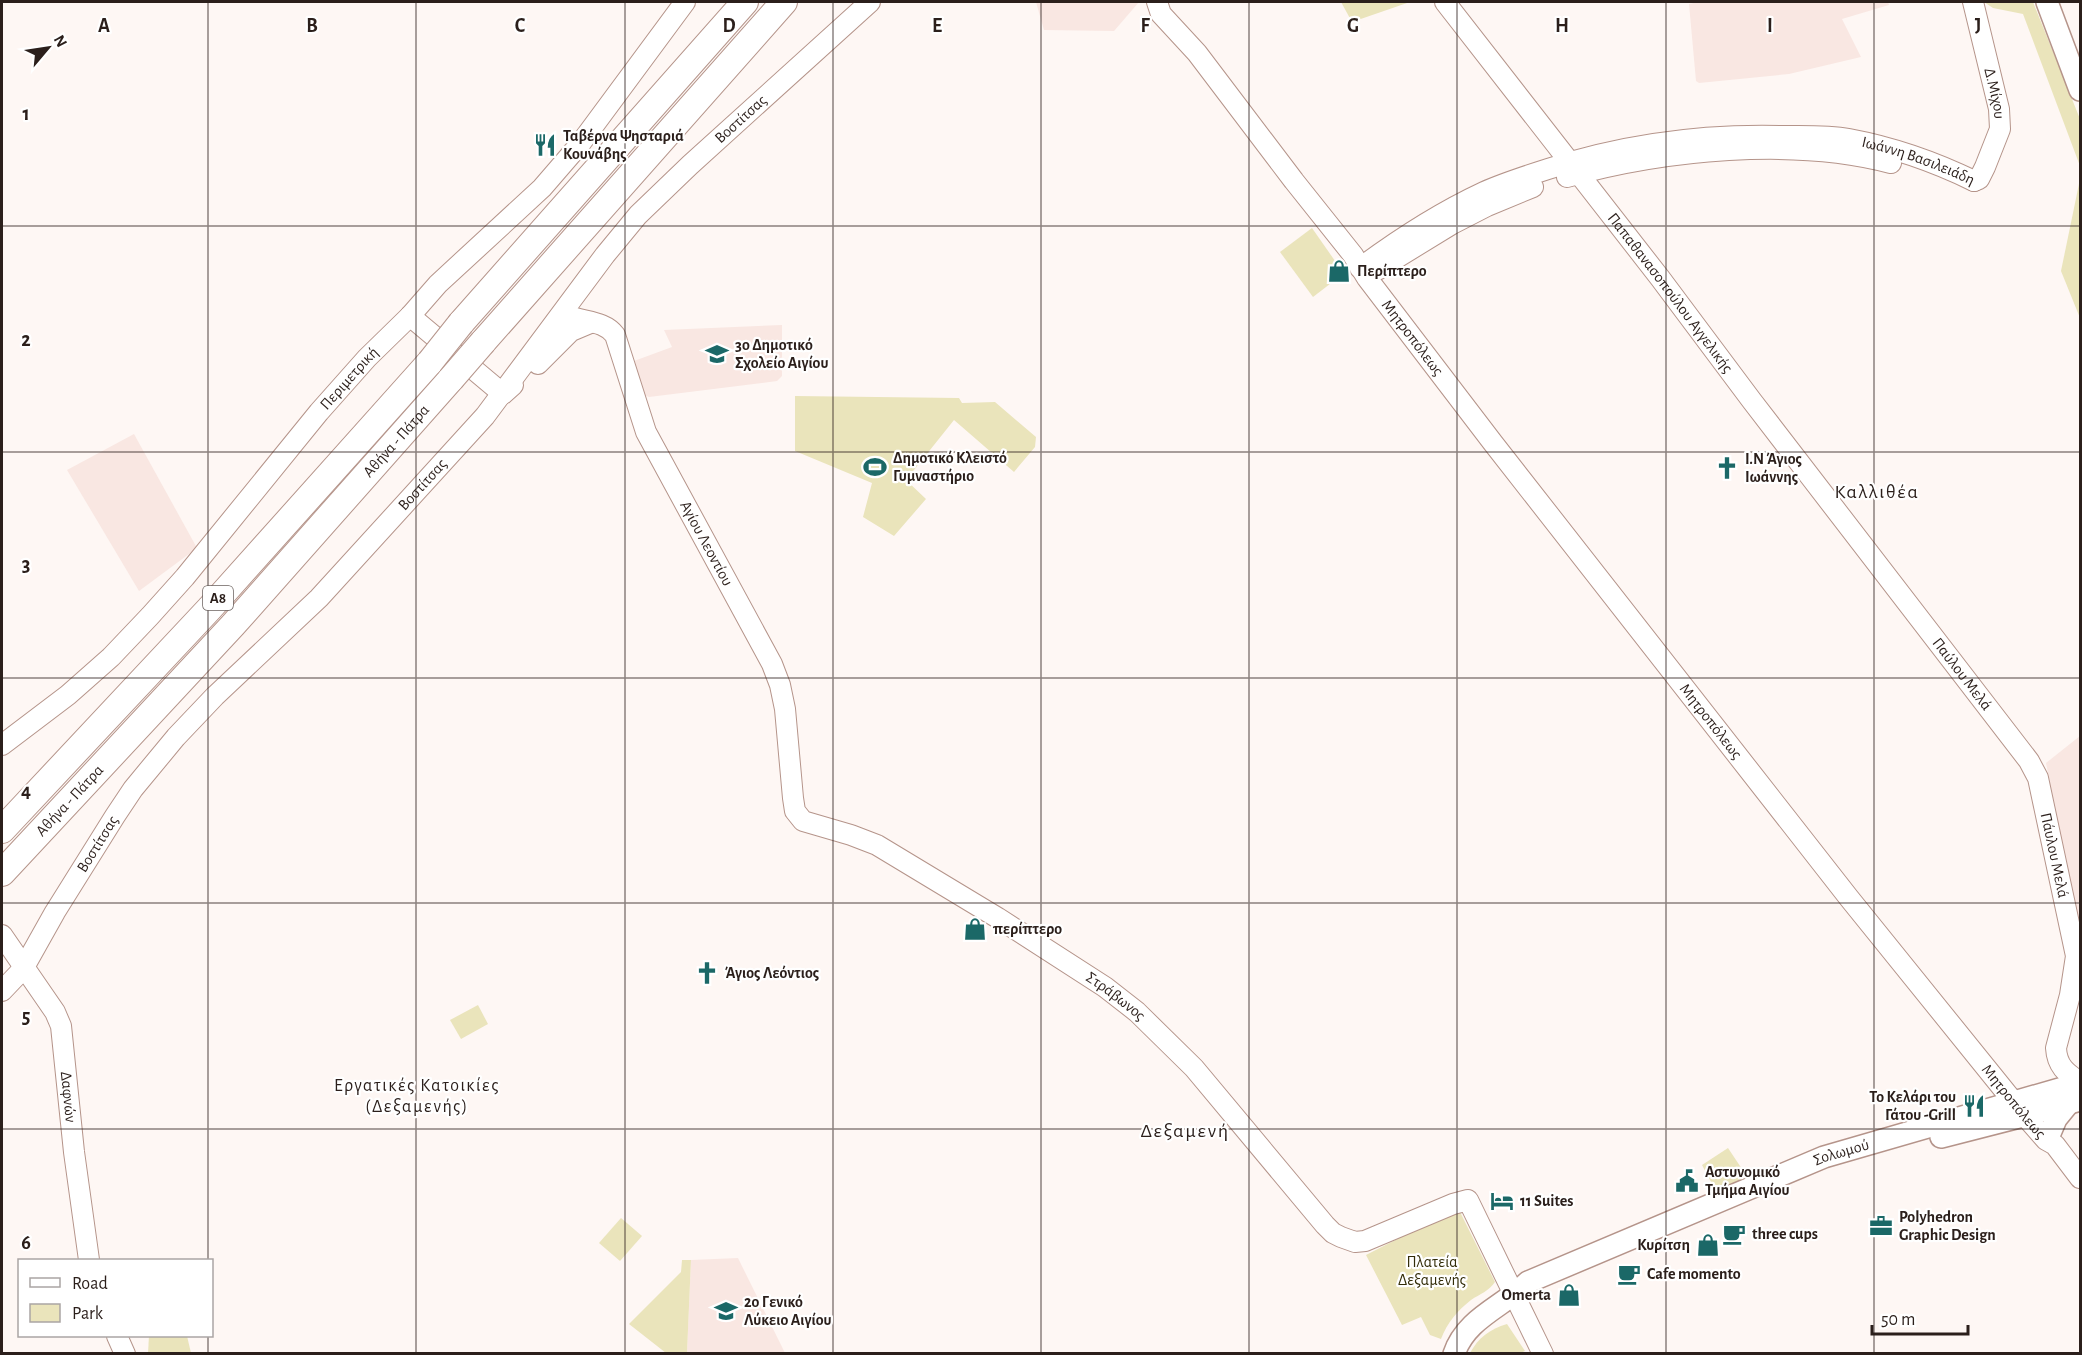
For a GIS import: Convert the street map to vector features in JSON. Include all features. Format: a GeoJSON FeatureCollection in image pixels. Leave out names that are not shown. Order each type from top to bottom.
{"type":"FeatureCollection","features":[{"type":"Feature","properties":{"kind":"highway","name":"Αθήνα - Πάτρα"},"geometry":{"type":"LineString","coordinates":[[2,830],[210,608],[430,362],[745,2]]}},
{"type":"Feature","properties":{"kind":"highway","name":"Αθήνα - Πάτρα"},"geometry":{"type":"LineString","coordinates":[[2,873],[233,625],[784,2]]}},
{"type":"Feature","properties":{"kind":"main road"},"geometry":{"type":"LineString","coordinates":[[2047,2],[2080,90]]}},
{"type":"Feature","properties":{"kind":"main road","name":"Σολωμού"},"geometry":{"type":"LineString","coordinates":[[1454,1353],[1460,1338],[1472,1324],[1515,1295],[1533,1295],[1832,1166],[2024,1107],[2080,1083]]}},
{"type":"Feature","properties":{"kind":"main road"},"geometry":{"type":"LineString","coordinates":[[2052,1139],[2056,1119],[2075,1101]]}},
{"type":"Feature","properties":{"kind":"main road","name":"Σολωμού"},"geometry":{"type":"LineString","coordinates":[[2024,1107],[2075,1101]]}},
{"type":"Feature","properties":{"kind":"street","name":"Περιμετρική"},"geometry":{"type":"LineString","coordinates":[[2,745],[111,657],[185,577],[319,412],[367,358],[438,285],[542,188],[580,144],[685,2]]}},
{"type":"Feature","properties":{"kind":"street","name":"Βοστίτσας"},"geometry":{"type":"LineString","coordinates":[[2,991],[23,969],[60,904],[133,789],[176,737],[215,696],[319,598],[431,477],[503,394],[604,255],[638,215],[870,2]]}},
{"type":"Feature","properties":{"kind":"street","name":"Παπαθανασοπούλου Αγγελικής"},"geometry":{"type":"LineString","coordinates":[[1445,2],[1895,585]]}},
{"type":"Feature","properties":{"kind":"street","name":"Δ.Μίχου"},"geometry":{"type":"LineString","coordinates":[[1973,2],[2000,109],[2000,129],[1985,167],[1979,179],[1974,181]]}},
{"type":"Feature","properties":{"kind":"street","name":"Μητροπόλεως"},"geometry":{"type":"LineString","coordinates":[[1157,3],[1161,14],[1197,53],[1293,181],[1425,336],[1496,434],[1578,534],[2024,1107],[2046,1140],[2052,1139],[2080,1178]]}},
{"type":"Feature","properties":{"kind":"street","name":"Ιωάννη Βασιλειάδη"},"geometry":{"type":"LineString","coordinates":[[1364,267],[1487,206],[1545,183],[1573,168],[1630,147],[1694,137],[1745,135],[1818,136],[1848,139],[1901,152],[1974,181]]}},
{"type":"Feature","properties":{"kind":"street","name":"Αγίου Λεοντίου"},"geometry":{"type":"LineString","coordinates":[[563,313],[572,318],[607,326],[616,337],[646,432],[776,674],[785,709],[795,811]]}},
{"type":"Feature","properties":{"kind":"street"},"geometry":{"type":"LineString","coordinates":[[410,316],[503,394],[542,361],[571,331],[590,323]]}},
{"type":"Feature","properties":{"kind":"street","name":"Παύλου Μελά"},"geometry":{"type":"LineString","coordinates":[[1895,585],[2029,761]]}},
{"type":"Feature","properties":{"kind":"street","name":"Πάυλου Μελά"},"geometry":{"type":"LineString","coordinates":[[2029,761],[2038,778],[2076,956],[2070,995],[2056,1048],[2057,1057],[2063,1070],[2080,1083]]}},
{"type":"Feature","properties":{"kind":"street","name":"Στράβωνος"},"geometry":{"type":"LineString","coordinates":[[795,811],[802,821],[877,845],[998,918],[1105,987],[1137,1012],[1194,1068],[1246,1133],[1333,1233],[1355,1242],[1365,1241],[1453,1204],[1468,1200],[1515,1295]]}},
{"type":"Feature","properties":{"kind":"street","name":"Δαφνών"},"geometry":{"type":"LineString","coordinates":[[6,942],[55,1012],[62,1031],[74,1152],[89,1259]]}},
{"type":"Feature","properties":{"kind":"street"},"geometry":{"type":"LineString","coordinates":[[1515,1295],[1543,1353]]}},
{"type":"Feature","properties":{"kind":"street"},"geometry":{"type":"LineString","coordinates":[[118,1337],[125,1353]]}},
{"type":"Feature","properties":{"kind":"shaded area"},"geometry":{"type":"Polygon","coordinates":[[[1036,2],[1139,2],[1114,31],[1044,30],[1036,2]]]}},
{"type":"Feature","properties":{"kind":"shaded area"},"geometry":{"type":"Polygon","coordinates":[[[1698,2],[1888,2],[1889,5],[1842,19],[1861,57],[1789,74],[1699,83],[1696,81],[1689,4],[1698,2]]]}},
{"type":"Feature","properties":{"kind":"shaded area","name":"3ο Δημοτικό Σχολείο Αιγίου"},"geometry":{"type":"Polygon","coordinates":[[[782,325],[782,376],[777,381],[649,397],[644,395],[634,361],[672,347],[664,330],[782,325]]]}},
{"type":"Feature","properties":{"kind":"shaded area"},"geometry":{"type":"Polygon","coordinates":[[[134,434],[197,548],[139,591],[67,470],[134,434]]]}},
{"type":"Feature","properties":{"kind":"shaded area"},"geometry":{"type":"Polygon","coordinates":[[[2080,736],[2080,936],[2046,763],[2080,736]]]}},
{"type":"Feature","properties":{"kind":"shaded area","name":"2ο Γενικό Λύκειο Αιγίου"},"geometry":{"type":"Polygon","coordinates":[[[738,1258],[785,1353],[687,1353],[691,1260],[738,1258]]]}},
{"type":"Feature","properties":{"kind":"green space"},"geometry":{"type":"Polygon","coordinates":[[[1341,2],[1410,2],[1352,22],[1341,2]]]}},
{"type":"Feature","properties":{"kind":"green space"},"geometry":{"type":"Polygon","coordinates":[[[1984,2],[2033,2],[2080,119],[2080,166],[2023,14],[1993,8],[1984,2]]]}},
{"type":"Feature","properties":{"kind":"green space"},"geometry":{"type":"Polygon","coordinates":[[[2080,179],[2080,318],[2061,271],[2080,179]]]}},
{"type":"Feature","properties":{"kind":"green space"},"geometry":{"type":"Polygon","coordinates":[[[1312,228],[1342,271],[1339,277],[1313,297],[1280,252],[1312,228]]]}},
{"type":"Feature","properties":{"kind":"green space","name":"Δημοτικό Κλειστό Γυμναστήριο"},"geometry":{"type":"Polygon","coordinates":[[[795,396],[959,398],[962,403],[995,402],[1036,437],[1035,447],[1014,472],[954,420],[906,480],[926,499],[894,536],[863,517],[872,483],[795,451],[795,396]]]}},
{"type":"Feature","properties":{"kind":"green space"},"geometry":{"type":"Polygon","coordinates":[[[478,1005],[488,1024],[461,1039],[450,1020],[478,1005]]]}},
{"type":"Feature","properties":{"kind":"green space"},"geometry":{"type":"Polygon","coordinates":[[[1728,1148],[1750,1181],[1718,1195],[1702,1165],[1728,1148]]]}},
{"type":"Feature","properties":{"kind":"green space","name":"Πλατεία Δεξαμενής"},"geometry":{"type":"Polygon","coordinates":[[[1458,1208],[1495,1282],[1457,1313],[1441,1339],[1430,1335],[1421,1317],[1402,1325],[1366,1255],[1458,1208]]]}},
{"type":"Feature","properties":{"kind":"green space"},"geometry":{"type":"Polygon","coordinates":[[[621,1218],[642,1236],[620,1261],[599,1243],[621,1218]]]}},
{"type":"Feature","properties":{"kind":"green space"},"geometry":{"type":"Polygon","coordinates":[[[682,1260],[691,1260],[687,1353],[666,1353],[629,1324],[681,1272],[682,1260]]]}},
{"type":"Feature","properties":{"kind":"green space"},"geometry":{"type":"Polygon","coordinates":[[[1507,1324],[1525,1351],[1518,1354],[1470,1353],[1485,1335],[1507,1324]]]}},
{"type":"Feature","properties":{"kind":"green space"},"geometry":{"type":"Polygon","coordinates":[[[149,1337],[187,1337],[191,1353],[148,1353],[149,1337]]]}},
{"type":"Feature","properties":{"kind":"place","name":"Ταβέρνα Ψησταριά Κουνάβης"},"geometry":{"type":"Point","coordinates":[545,145]}},
{"type":"Feature","properties":{"kind":"place","name":"Περίπτερο"},"geometry":{"type":"Point","coordinates":[1339,271]}},
{"type":"Feature","properties":{"kind":"place","name":"3ο Δημοτικό Σχολείο Αιγίου"},"geometry":{"type":"Point","coordinates":[717,354]}},
{"type":"Feature","properties":{"kind":"place","name":"Δημοτικό Κλειστό Γυμναστήριο"},"geometry":{"type":"Point","coordinates":[875,467]}},
{"type":"Feature","properties":{"kind":"place","name":"Ι.Ν Άγιος Ιωάννης"},"geometry":{"type":"Point","coordinates":[1727,468]}},
{"type":"Feature","properties":{"kind":"place","name":"περίπτερο"},"geometry":{"type":"Point","coordinates":[975,929]}},
{"type":"Feature","properties":{"kind":"place","name":"Άγιος Λεόντιος"},"geometry":{"type":"Point","coordinates":[707,973]}},
{"type":"Feature","properties":{"kind":"place","name":"Το Κελάρι του Γάτου -Grill"},"geometry":{"type":"Point","coordinates":[1974,1106]}},
{"type":"Feature","properties":{"kind":"place","name":"Αστυνομικό Τμήμα Αιγίου"},"geometry":{"type":"Point","coordinates":[1687,1181]}},
{"type":"Feature","properties":{"kind":"place","name":"11 Suites"},"geometry":{"type":"Point","coordinates":[1502,1201]}},
{"type":"Feature","properties":{"kind":"place","name":"Polyhedron Graphic Design"},"geometry":{"type":"Point","coordinates":[1881,1226]}},
{"type":"Feature","properties":{"kind":"place","name":"three cups"},"geometry":{"type":"Point","coordinates":[1734,1234]}},
{"type":"Feature","properties":{"kind":"place","name":"Κυρίτση"},"geometry":{"type":"Point","coordinates":[1708,1245]}},
{"type":"Feature","properties":{"kind":"place","name":"Cafe momento"},"geometry":{"type":"Point","coordinates":[1629,1274]}},
{"type":"Feature","properties":{"kind":"place","name":"Omerta"},"geometry":{"type":"Point","coordinates":[1569,1295]}},
{"type":"Feature","properties":{"kind":"place","name":"2ο Γενικό Λύκειο Αιγίου"},"geometry":{"type":"Point","coordinates":[726,1311]}},
{"type":"Feature","properties":{"kind":"district","name":"Καλλιθέα"},"geometry":{"type":"Point","coordinates":[1877,492]}},
{"type":"Feature","properties":{"kind":"district","name":"Εργατικές Κατοικίες (Δεξαμενής)"},"geometry":{"type":"Point","coordinates":[417,1096]}},
{"type":"Feature","properties":{"kind":"district","name":"Δεξαμενή"},"geometry":{"type":"Point","coordinates":[1185,1131]}}]}
